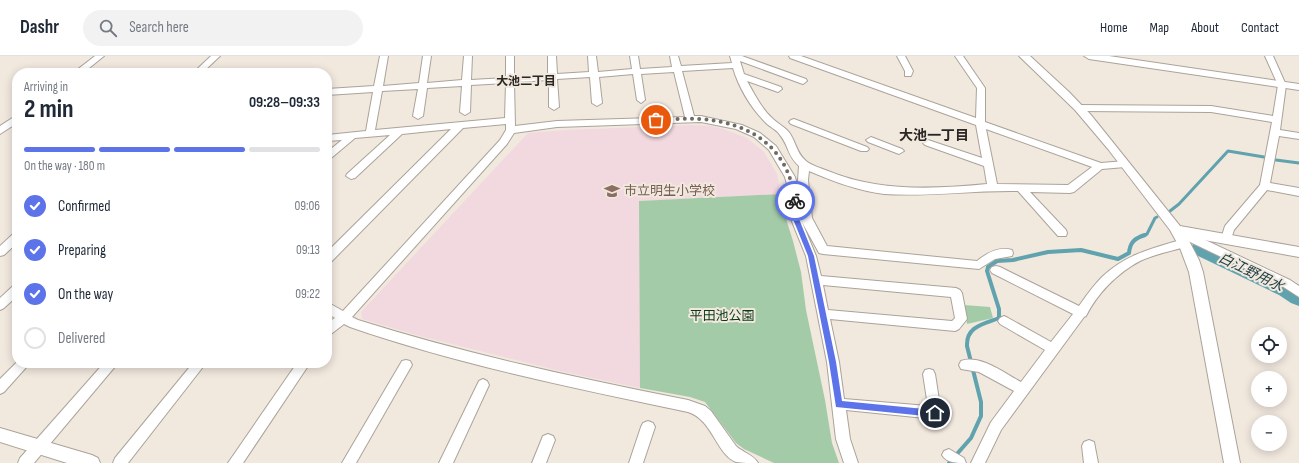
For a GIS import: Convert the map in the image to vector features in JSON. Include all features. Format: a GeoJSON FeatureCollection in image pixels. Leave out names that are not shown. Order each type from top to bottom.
{"type":"FeatureCollection","features":[{"type":"Feature","properties":{"kind":"street"},"geometry":{"type":"LineString","coordinates":[[84,68],[100,56]]}},
{"type":"Feature","properties":{"kind":"street"},"geometry":{"type":"LineString","coordinates":[[203,68],[216,56]]}},
{"type":"Feature","properties":{"kind":"street"},"geometry":{"type":"LineString","coordinates":[[370,134],[384,56]]}},
{"type":"Feature","properties":{"kind":"street"},"geometry":{"type":"LineString","coordinates":[[418,116],[427,56]]}},
{"type":"Feature","properties":{"kind":"street"},"geometry":{"type":"LineString","coordinates":[[465,112],[468,56]]}},
{"type":"Feature","properties":{"kind":"street"},"geometry":{"type":"LineString","coordinates":[[332,326],[345,317],[504,142],[511,126],[510,56]]}},
{"type":"Feature","properties":{"kind":"street"},"geometry":{"type":"LineString","coordinates":[[552,56],[554,107]]}},
{"type":"Feature","properties":{"kind":"street"},"geometry":{"type":"LineString","coordinates":[[592,56],[597,103]]}},
{"type":"Feature","properties":{"kind":"street"},"geometry":{"type":"LineString","coordinates":[[634,56],[642,100]]}},
{"type":"Feature","properties":{"kind":"street"},"geometry":{"type":"LineString","coordinates":[[674,56],[690,119]]}},
{"type":"Feature","properties":{"kind":"street"},"geometry":{"type":"LineString","coordinates":[[714,56],[717,65]]}},
{"type":"Feature","properties":{"kind":"street"},"geometry":{"type":"LineString","coordinates":[[793,56],[1100,166],[1125,164]]}},
{"type":"Feature","properties":{"kind":"street"},"geometry":{"type":"LineString","coordinates":[[901,56],[909,71],[908,74]]}},
{"type":"Feature","properties":{"kind":"street"},"geometry":{"type":"LineString","coordinates":[[959,56],[981,88],[979,99],[981,123],[993,187]]}},
{"type":"Feature","properties":{"kind":"street"},"geometry":{"type":"LineString","coordinates":[[1024,56],[1079,108],[1125,164],[1176,230],[1184,243],[1196,272],[1232,463]]}},
{"type":"Feature","properties":{"kind":"street"},"geometry":{"type":"LineString","coordinates":[[1091,56],[1299,87]]}},
{"type":"Feature","properties":{"kind":"street"},"geometry":{"type":"LineString","coordinates":[[1226,239],[1229,229],[1265,186],[1282,85],[1269,56]]}},
{"type":"Feature","properties":{"kind":"street"},"geometry":{"type":"LineString","coordinates":[[332,92],[677,69],[717,65],[735,59],[803,81]]}},
{"type":"Feature","properties":{"kind":"street"},"geometry":{"type":"LineString","coordinates":[[735,59],[740,76],[757,108],[770,122],[784,133],[795,157],[804,165],[860,186],[884,190],[962,190],[993,187],[1070,189],[1100,166]]}},
{"type":"Feature","properties":{"kind":"street"},"geometry":{"type":"LineString","coordinates":[[740,76],[778,89]]}},
{"type":"Feature","properties":{"kind":"street"},"geometry":{"type":"LineString","coordinates":[[1079,108],[1211,109],[1277,120]]}},
{"type":"Feature","properties":{"kind":"street"},"geometry":{"type":"LineString","coordinates":[[332,138],[460,126],[511,126],[690,119],[701,119],[729,124],[757,135],[768,143],[783,162],[790,177],[802,218],[833,362],[843,439],[851,463]]}},
{"type":"Feature","properties":{"kind":"street"},"geometry":{"type":"LineString","coordinates":[[794,122],[864,149]]}},
{"type":"Feature","properties":{"kind":"street"},"geometry":{"type":"LineString","coordinates":[[0,131],[12,123]]}},
{"type":"Feature","properties":{"kind":"street"},"geometry":{"type":"LineString","coordinates":[[332,254],[460,126]]}},
{"type":"Feature","properties":{"kind":"street"},"geometry":{"type":"LineString","coordinates":[[351,176],[400,131]]}},
{"type":"Feature","properties":{"kind":"street"},"geometry":{"type":"LineString","coordinates":[[1275,132],[1299,136]]}},
{"type":"Feature","properties":{"kind":"street"},"geometry":{"type":"LineString","coordinates":[[332,153],[352,136]]}},
{"type":"Feature","properties":{"kind":"street"},"geometry":{"type":"LineString","coordinates":[[871,140],[899,151]]}},
{"type":"Feature","properties":{"kind":"street"},"geometry":{"type":"LineString","coordinates":[[928,143],[988,164]]}},
{"type":"Feature","properties":{"kind":"street"},"geometry":{"type":"LineString","coordinates":[[804,165],[802,218],[823,250],[979,265],[992,255],[1008,253]]}},
{"type":"Feature","properties":{"kind":"street"},"geometry":{"type":"LineString","coordinates":[[1265,186],[1299,192]]}},
{"type":"Feature","properties":{"kind":"street"},"geometry":{"type":"LineString","coordinates":[[1021,188],[1062,233]]}},
{"type":"Feature","properties":{"kind":"street"},"geometry":{"type":"LineString","coordinates":[[1176,230],[1299,252]]}},
{"type":"Feature","properties":{"kind":"street"},"geometry":{"type":"LineString","coordinates":[[1176,230],[1286,283],[1299,292]]}},
{"type":"Feature","properties":{"kind":"street"},"geometry":{"type":"LineString","coordinates":[[0,252],[12,241]]}},
{"type":"Feature","properties":{"kind":"street"},"geometry":{"type":"LineString","coordinates":[[978,463],[996,426],[1105,281],[1120,268],[1137,258],[1184,243]]}},
{"type":"Feature","properties":{"kind":"street"},"geometry":{"type":"LineString","coordinates":[[996,270],[1082,313]]}},
{"type":"Feature","properties":{"kind":"street"},"geometry":{"type":"LineString","coordinates":[[816,280],[956,293],[961,320],[955,326],[822,314]]}},
{"type":"Feature","properties":{"kind":"street"},"geometry":{"type":"LineString","coordinates":[[3,299],[12,293]]}},
{"type":"Feature","properties":{"kind":"street"},"geometry":{"type":"LineString","coordinates":[[332,310],[354,324],[415,343],[570,382],[688,406],[700,410],[706,415],[736,455],[752,463]]}},
{"type":"Feature","properties":{"kind":"street"},"geometry":{"type":"LineString","coordinates":[[1004,321],[1054,349]]}},
{"type":"Feature","properties":{"kind":"street"},"geometry":{"type":"LineString","coordinates":[[349,463],[406,365]]}},
{"type":"Feature","properties":{"kind":"street"},"geometry":{"type":"LineString","coordinates":[[965,365],[981,367],[1023,389]]}},
{"type":"Feature","properties":{"kind":"street"},"geometry":{"type":"LineString","coordinates":[[0,388],[19,368]]}},
{"type":"Feature","properties":{"kind":"street"},"geometry":{"type":"LineString","coordinates":[[25,463],[108,368]]}},
{"type":"Feature","properties":{"kind":"street"},"geometry":{"type":"LineString","coordinates":[[120,463],[196,368]]}},
{"type":"Feature","properties":{"kind":"street"},"geometry":{"type":"LineString","coordinates":[[235,463],[301,368]]}},
{"type":"Feature","properties":{"kind":"street"},"geometry":{"type":"LineString","coordinates":[[838,404],[935,413],[929,374]]}},
{"type":"Feature","properties":{"kind":"street"},"geometry":{"type":"LineString","coordinates":[[446,463],[483,385]]}},
{"type":"Feature","properties":{"kind":"street"},"geometry":{"type":"LineString","coordinates":[[636,463],[648,426]]}},
{"type":"Feature","properties":{"kind":"street"},"geometry":{"type":"LineString","coordinates":[[0,434],[92,463]]}},
{"type":"Feature","properties":{"kind":"street"},"geometry":{"type":"LineString","coordinates":[[539,463],[548,440]]}},
{"type":"Feature","properties":{"kind":"street"},"geometry":{"type":"LineString","coordinates":[[1089,446],[1091,463]]}},
{"type":"Feature","properties":{"kind":"shaded area"},"geometry":{"type":"Polygon","coordinates":[[[692,125],[711,126],[747,138],[764,152],[777,174],[781,194],[639,201],[640,388],[564,372],[420,336],[362,319],[361,312],[528,133],[692,125]]]}},
{"type":"Feature","properties":{"kind":"green space","name":"平田池公園"},"geometry":{"type":"Polygon","coordinates":[[[781,194],[801,272],[806,310],[825,400],[832,443],[839,463],[774,463],[744,449],[736,443],[705,402],[690,397],[640,388],[639,201],[781,194]]]}},
{"type":"Feature","properties":{"kind":"green space"},"geometry":{"type":"Polygon","coordinates":[[[964,305],[990,307],[993,318],[967,324],[964,305]]]}},
{"type":"Feature","properties":{"kind":"waterway"},"geometry":{"type":"LineString","coordinates":[[1170,211],[1179,204],[1228,151],[1264,157]]}},
{"type":"Feature","properties":{"kind":"waterway"},"geometry":{"type":"LineString","coordinates":[[1276,160],[1299,163]]}},
{"type":"Feature","properties":{"kind":"waterway"},"geometry":{"type":"LineString","coordinates":[[1142,236],[1147,234],[1155,218],[1157,217]]}},
{"type":"Feature","properties":{"kind":"waterway"},"geometry":{"type":"LineString","coordinates":[[949,463],[971,438],[981,416],[981,402],[967,346],[967,339],[969,334],[977,327],[999,318],[999,309],[987,271],[988,267],[997,261],[1013,260],[1048,252],[1081,250],[1118,259],[1129,253],[1134,241],[1145,235]]}},
{"type":"Feature","properties":{"kind":"waterway","name":"白江野用水"},"geometry":{"type":"LineString","coordinates":[[1202,248],[1287,289],[1299,297]]}},
{"type":"Feature","properties":{"kind":"way so far"},"geometry":{"type":"LineString","coordinates":[[656,120],[701,119],[729,124],[757,135],[773,148],[783,162],[790,177],[795,201]]}},
{"type":"Feature","properties":{"kind":"place","name":"市立明生小学校"},"geometry":{"type":"Point","coordinates":[612,191]}},
{"type":"Feature","properties":{"kind":"district","name":"大池二丁目"},"geometry":{"type":"Point","coordinates":[526,81]}},
{"type":"Feature","properties":{"kind":"district","name":"大池一丁目"},"geometry":{"type":"Point","coordinates":[934,135]}},
{"type":"Feature","properties":{"kind":"route"},"geometry":{"type":"LineString","coordinates":[[795,201],[796,219],[811,256],[833,362],[838,404],[935,413]]}}]}
